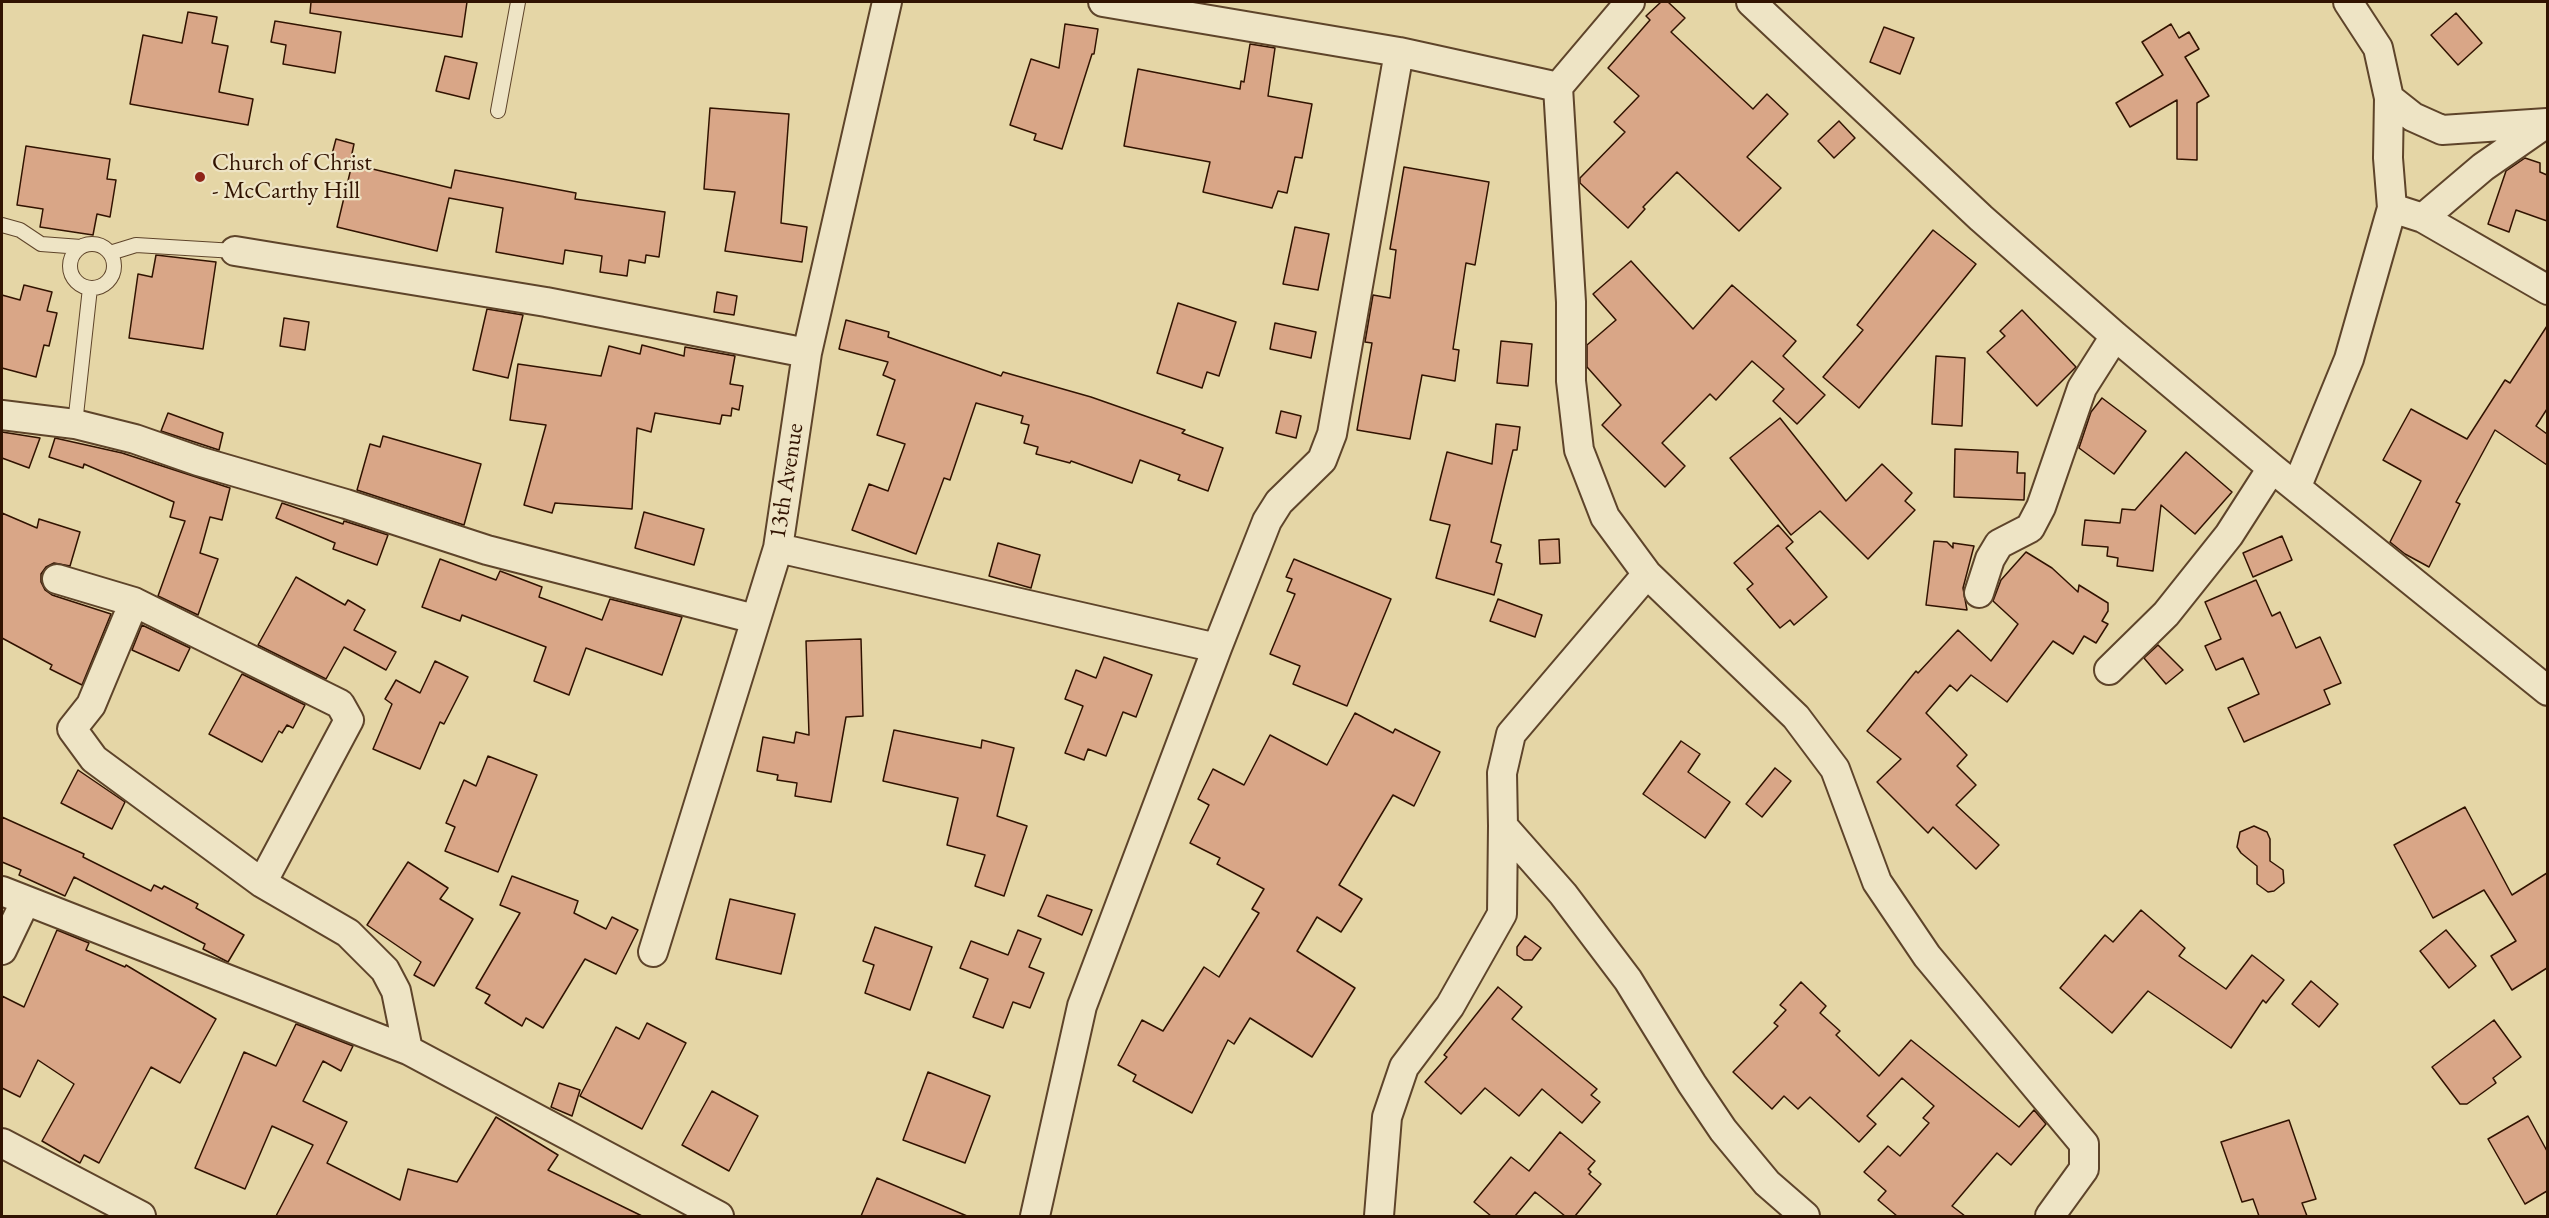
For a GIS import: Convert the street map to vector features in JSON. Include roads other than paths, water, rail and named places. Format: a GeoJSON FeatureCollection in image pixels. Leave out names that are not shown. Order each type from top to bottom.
{"type":"FeatureCollection","features":[{"type":"Feature","properties":{"kind":"street","name":"13th Avenue"},"geometry":{"type":"LineString","coordinates":[[653,952],[778,548],[807,353],[887,2]]}},
{"type":"Feature","properties":{"kind":"street"},"geometry":{"type":"LineString","coordinates":[[1103,2],[1399,52],[1558,87]]}},
{"type":"Feature","properties":{"kind":"street"},"geometry":{"type":"LineString","coordinates":[[1630,2],[1558,87],[1570,302],[1571,381],[1579,450],[1605,518],[1647,574],[1796,717],[1835,769],[1877,882],[1928,956],[2084,1144],[2084,1169],[2050,1216]]}},
{"type":"Feature","properties":{"kind":"street"},"geometry":{"type":"LineString","coordinates":[[1751,2],[1981,218],[2115,336],[2272,468],[2547,691]]}},
{"type":"Feature","properties":{"kind":"street"},"geometry":{"type":"LineString","coordinates":[[2297,486],[2349,359],[2392,208],[2388,158],[2389,98],[2378,48],[2352,3]]}},
{"type":"Feature","properties":{"kind":"street"},"geometry":{"type":"LineString","coordinates":[[1035,1216],[1082,1006],[1217,648],[1267,521],[1280,502],[1322,460],[1332,434],[1399,52]]}},
{"type":"Feature","properties":{"kind":"street"},"geometry":{"type":"LineString","coordinates":[[2389,98],[2413,117],[2442,130],[2547,123]]}},
{"type":"Feature","properties":{"kind":"street"},"geometry":{"type":"LineString","coordinates":[[2423,218],[2483,167],[2547,123]]}},
{"type":"Feature","properties":{"kind":"street"},"geometry":{"type":"LineString","coordinates":[[2392,208],[2423,218],[2547,290]]}},
{"type":"Feature","properties":{"kind":"street"},"geometry":{"type":"LineString","coordinates":[[235,251],[546,302],[807,353]]}},
{"type":"Feature","properties":{"kind":"street"},"geometry":{"type":"LineString","coordinates":[[1979,593],[1990,559],[1999,544],[2030,528],[2041,507],[2082,388],[2115,336]]}},
{"type":"Feature","properties":{"kind":"street"},"geometry":{"type":"LineString","coordinates":[[2,415],[75,424],[135,439],[487,550],[756,619]]}},
{"type":"Feature","properties":{"kind":"street"},"geometry":{"type":"LineString","coordinates":[[2109,670],[2166,614],[2229,535],[2272,468]]}},
{"type":"Feature","properties":{"kind":"street"},"geometry":{"type":"LineString","coordinates":[[778,548],[1217,648]]}},
{"type":"Feature","properties":{"kind":"street"},"geometry":{"type":"LineString","coordinates":[[1379,1216],[1387,1117],[1404,1067],[1449,1006],[1502,914],[1503,773],[1511,734],[1647,574]]}},
{"type":"Feature","properties":{"kind":"street"},"geometry":{"type":"LineString","coordinates":[[57,579],[134,602],[340,704],[350,720],[262,883]]}},
{"type":"Feature","properties":{"kind":"street"},"geometry":{"type":"LineString","coordinates":[[134,602],[91,705],[72,729],[94,759],[262,883],[348,933],[385,970],[396,991],[408,1050]]}},
{"type":"Feature","properties":{"kind":"street"},"geometry":{"type":"LineString","coordinates":[[1503,826],[1563,894],[1628,980],[1723,1130],[1767,1183],[1805,1216]]}},
{"type":"Feature","properties":{"kind":"street"},"geometry":{"type":"LineString","coordinates":[[2,950],[13,897],[408,1050],[719,1216]]}},
{"type":"Feature","properties":{"kind":"street"},"geometry":{"type":"LineString","coordinates":[[2,1143],[141,1216]]}},
{"type":"Feature","properties":{"kind":"lane"},"geometry":{"type":"LineString","coordinates":[[498,111],[518,2]]}},
{"type":"Feature","properties":{"kind":"lane"},"geometry":{"type":"LineString","coordinates":[[2,225],[20,230],[40,244],[102,246],[111,253],[115,265],[112,278],[102,286],[90,288],[79,284],[72,276],[70,265],[73,255],[81,247]]}},
{"type":"Feature","properties":{"kind":"lane"},"geometry":{"type":"LineString","coordinates":[[111,253],[136,245],[235,251]]}},
{"type":"Feature","properties":{"kind":"lane"},"geometry":{"type":"LineString","coordinates":[[75,424],[90,288]]}},
{"type":"Feature","properties":{"kind":"place","name":"Church of Christ - McCarthy Hill"},"geometry":{"type":"Point","coordinates":[200,177]}}]}
